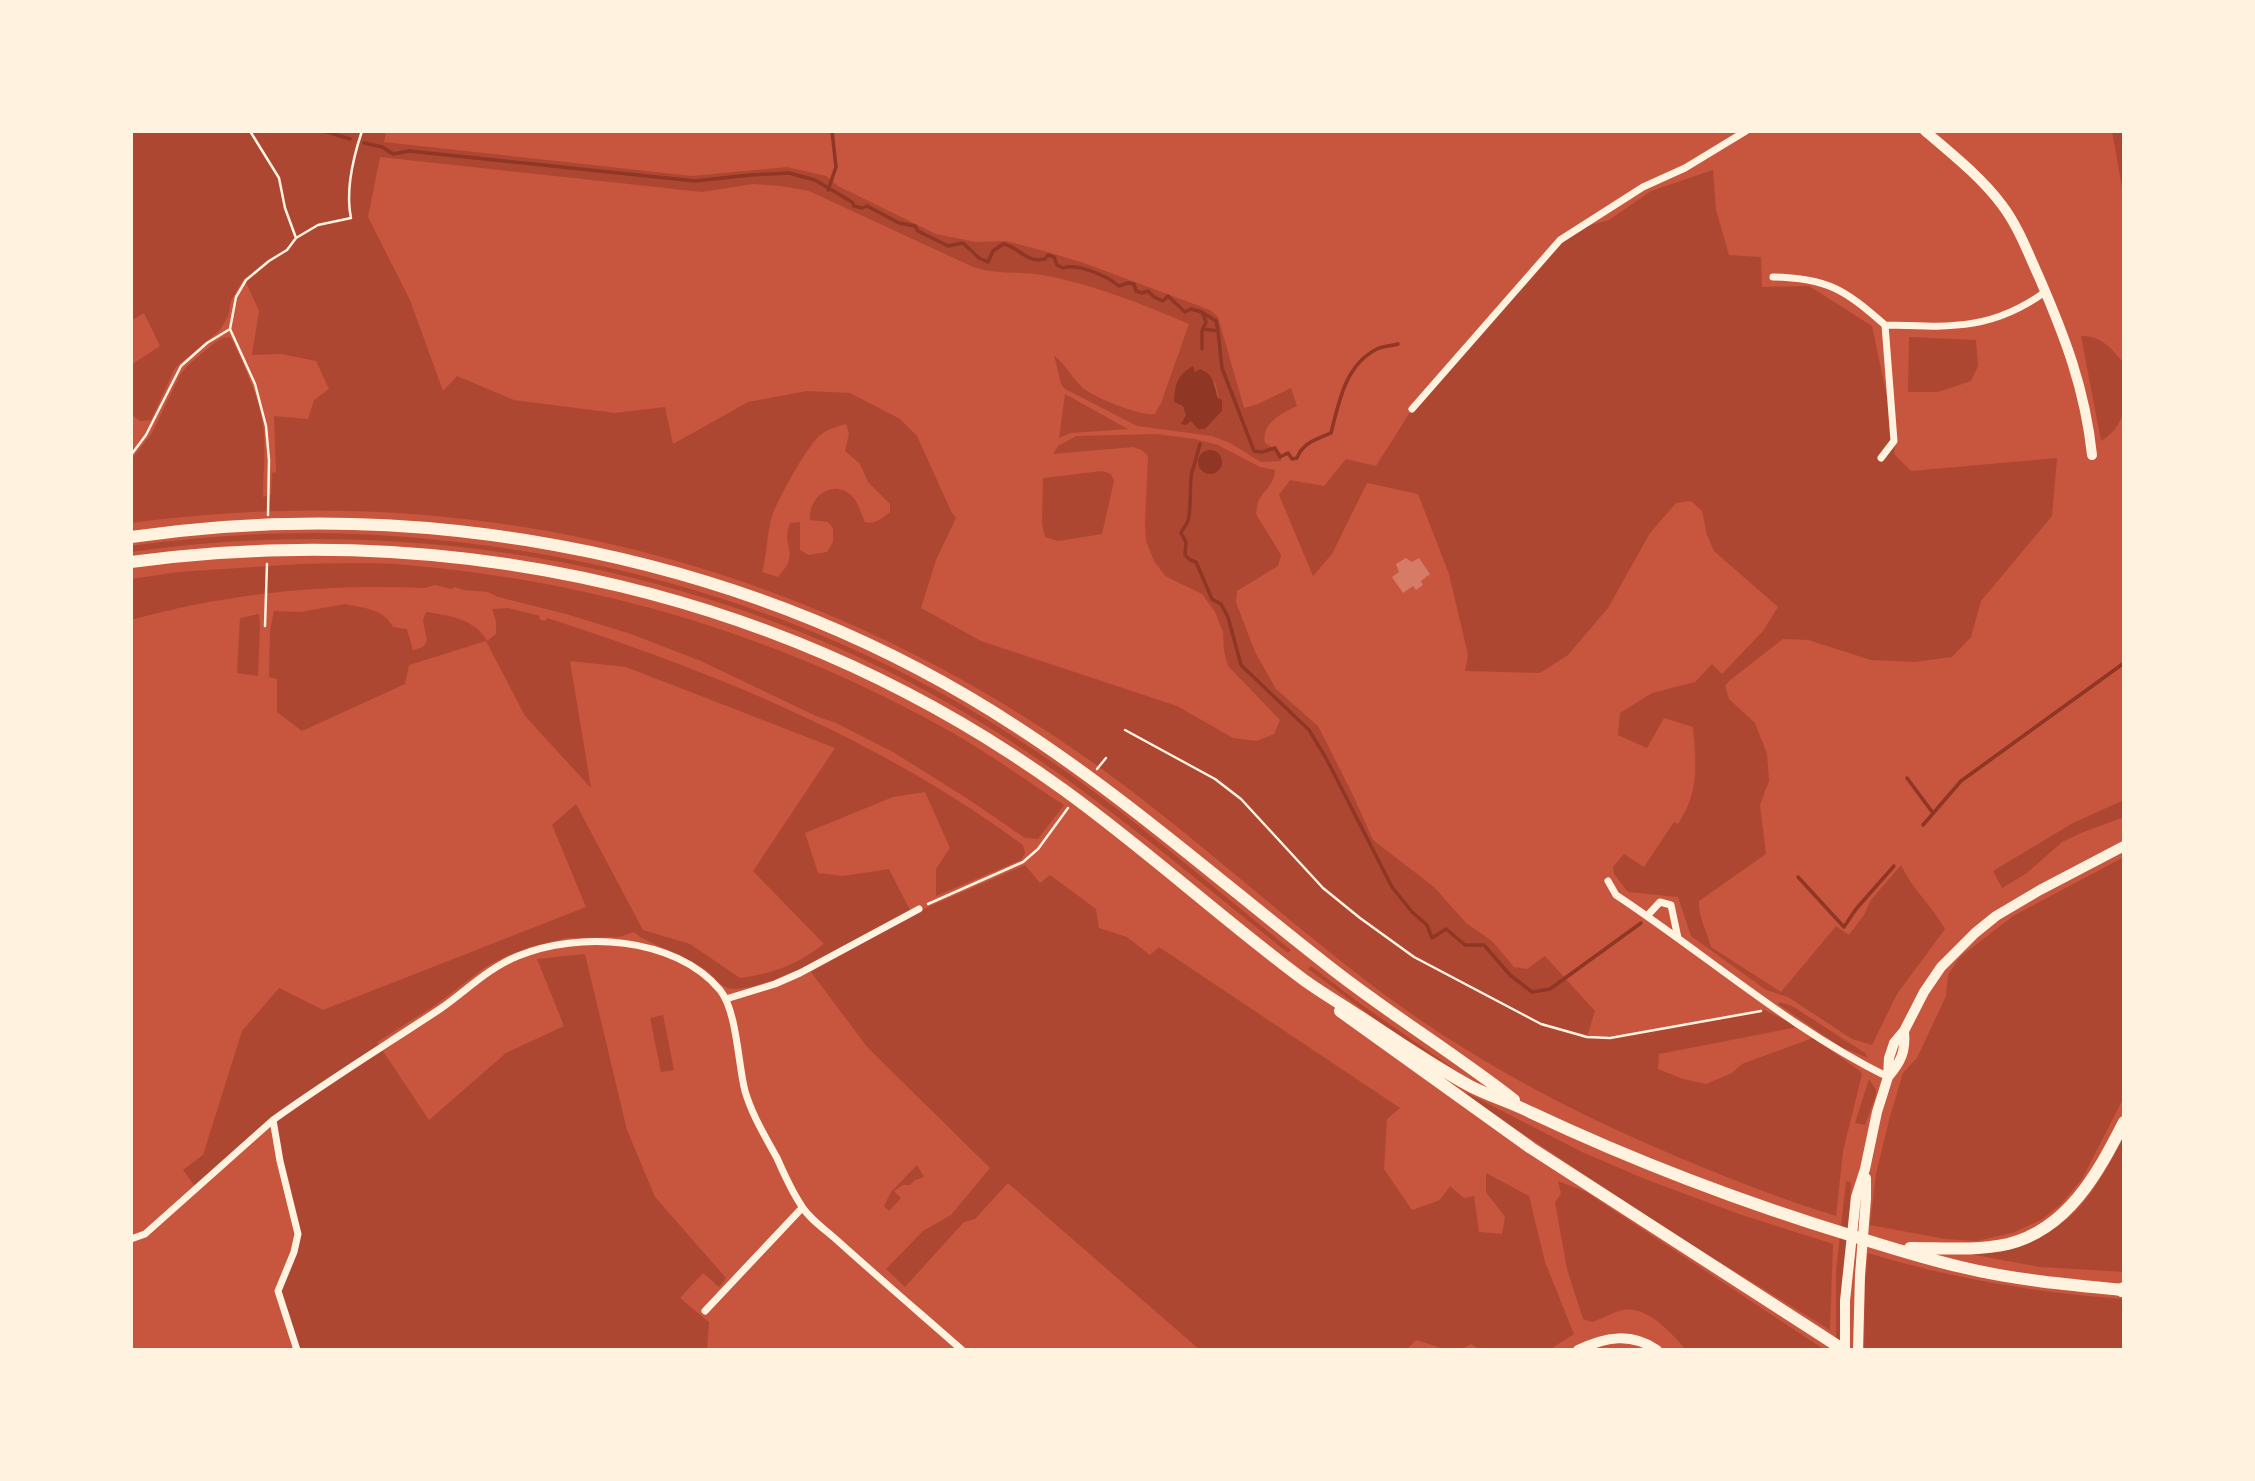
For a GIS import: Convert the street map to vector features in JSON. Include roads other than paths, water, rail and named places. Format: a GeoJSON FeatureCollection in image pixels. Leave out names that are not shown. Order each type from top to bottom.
{"type":"FeatureCollection","features":[{"type":"Feature","properties":{"kind":"highway"},"geometry":{"type":"LineString","coordinates":[[131,537],[224,526],[290,523],[394,525],[476,533],[568,547],[641,564],[779,607],[846,635],[935,679],[1014,725],[1082,770],[1372,1000],[1480,1074],[1525,1109]]}},
{"type":"Feature","properties":{"kind":"highway"},"geometry":{"type":"LineString","coordinates":[[131,562],[209,553],[325,548],[407,551],[471,558],[603,581],[702,609],[769,632],[837,660],[985,737],[1062,788],[1135,843],[1354,1023],[1531,1148],[1844,1350]]}},
{"type":"Feature","properties":{"kind":"highway"},"geometry":{"type":"LineString","coordinates":[[1306,981],[1464,1083],[1641,1163],[1819,1226],[1962,1268],[2123,1290]]}},
{"type":"Feature","properties":{"kind":"highway"},"geometry":{"type":"LineString","coordinates":[[1892,1248],[1975,1248],[2007,1244],[2039,1230],[2058,1219],[2084,1191],[2098,1172],[2124,1122]]}},
{"type":"Feature","properties":{"kind":"main road"},"geometry":{"type":"LineString","coordinates":[[1925,131],[1967,167],[2004,207],[2026,248],[2066,342],[2088,414],[2092,455]]}},
{"type":"Feature","properties":{"kind":"main road"},"geometry":{"type":"LineString","coordinates":[[1844,1350],[1845,1301],[1856,1197],[1888,1077],[1889,1058],[1894,1043],[1904,1031],[1924,992],[1941,967],[1975,933],[1996,916],[2040,890],[2124,846]]}},
{"type":"Feature","properties":{"kind":"main road"},"geometry":{"type":"LineString","coordinates":[[1857,1350],[1866,1198],[1865,1169]]}},
{"type":"Feature","properties":{"kind":"street"},"geometry":{"type":"LineString","coordinates":[[1412,409],[1560,240],[1643,187],[1685,168],[1746,131]]}},
{"type":"Feature","properties":{"kind":"street"},"geometry":{"type":"LineString","coordinates":[[1773,278],[1802,278],[1831,285],[1857,301],[1885,325],[1958,326],[1988,322],[2045,292]]}},
{"type":"Feature","properties":{"kind":"street"},"geometry":{"type":"LineString","coordinates":[[1881,458],[1894,440],[1885,325]]}},
{"type":"Feature","properties":{"kind":"street"},"geometry":{"type":"LineString","coordinates":[[1608,881],[1616,895],[1826,1043],[1854,1061],[1888,1077]]}},
{"type":"Feature","properties":{"kind":"street"},"geometry":{"type":"LineString","coordinates":[[1647,916],[1660,902],[1669,903],[1678,938]]}},
{"type":"Feature","properties":{"kind":"street"},"geometry":{"type":"LineString","coordinates":[[726,999],[800,973],[919,909]]}},
{"type":"Feature","properties":{"kind":"street"},"geometry":{"type":"LineString","coordinates":[[131,1239],[145,1234],[273,1121],[325,1083],[454,999],[485,973],[531,951],[579,942],[623,943],[646,947],[683,961],[720,989],[726,999],[747,1095],[802,1208],[962,1350]]}},
{"type":"Feature","properties":{"kind":"street"},"geometry":{"type":"LineString","coordinates":[[273,1121],[298,1234],[294,1252],[278,1291],[297,1350]]}},
{"type":"Feature","properties":{"kind":"street"},"geometry":{"type":"LineString","coordinates":[[705,1311],[802,1208]]}},
{"type":"Feature","properties":{"kind":"street"},"geometry":{"type":"LineString","coordinates":[[1578,1350],[1620,1336],[1644,1342],[1657,1350]]}},
{"type":"Feature","properties":{"kind":"waterway"},"geometry":{"type":"LineString","coordinates":[[324,131],[350,139]]}},
{"type":"Feature","properties":{"kind":"waterway"},"geometry":{"type":"LineString","coordinates":[[828,190],[836,167],[832,131]]}},
{"type":"Feature","properties":{"kind":"waterway"},"geometry":{"type":"LineString","coordinates":[[364,143],[382,147],[393,154],[409,151],[695,181],[789,173],[815,180],[852,202],[854,206],[867,206],[899,223],[915,226],[918,231],[948,246],[963,243],[979,258],[988,262],[993,251],[1003,244],[1032,259],[1045,259],[1048,255],[1054,257],[1057,265],[1063,268],[1076,267],[1092,271],[1119,286],[1134,284],[1136,291],[1148,291],[1163,301],[1168,296],[1185,312],[1191,309],[1202,312],[1206,322],[1202,331],[1202,349]]}},
{"type":"Feature","properties":{"kind":"waterway"},"geometry":{"type":"LineString","coordinates":[[1203,313],[1216,321],[1218,331]]}},
{"type":"Feature","properties":{"kind":"waterway"},"geometry":{"type":"LineString","coordinates":[[1203,329],[1218,331],[1222,368],[1254,451],[1262,452],[1275,448],[1280,457],[1288,453],[1292,459],[1297,458],[1302,449],[1311,442],[1331,433],[1345,385],[1357,365],[1377,349],[1398,344]]}},
{"type":"Feature","properties":{"kind":"waterway"},"geometry":{"type":"LineString","coordinates":[[1200,444],[1191,476],[1189,519],[1181,533],[1186,542],[1185,555],[1196,562],[1212,599],[1221,604],[1228,617],[1241,665],[1309,730],[1392,887],[1412,912],[1427,925],[1432,938],[1446,929],[1465,945],[1484,945],[1510,975],[1532,992],[1550,989],[1641,923]]}},
{"type":"Feature","properties":{"kind":"waterway"},"geometry":{"type":"LineString","coordinates":[[1923,825],[1961,781],[2124,663]]}},
{"type":"Feature","properties":{"kind":"waterway"},"geometry":{"type":"LineString","coordinates":[[1907,778],[1933,813]]}},
{"type":"Feature","properties":{"kind":"waterway"},"geometry":{"type":"LineString","coordinates":[[1798,877],[1844,927],[1856,909],[1894,866]]}}]}
